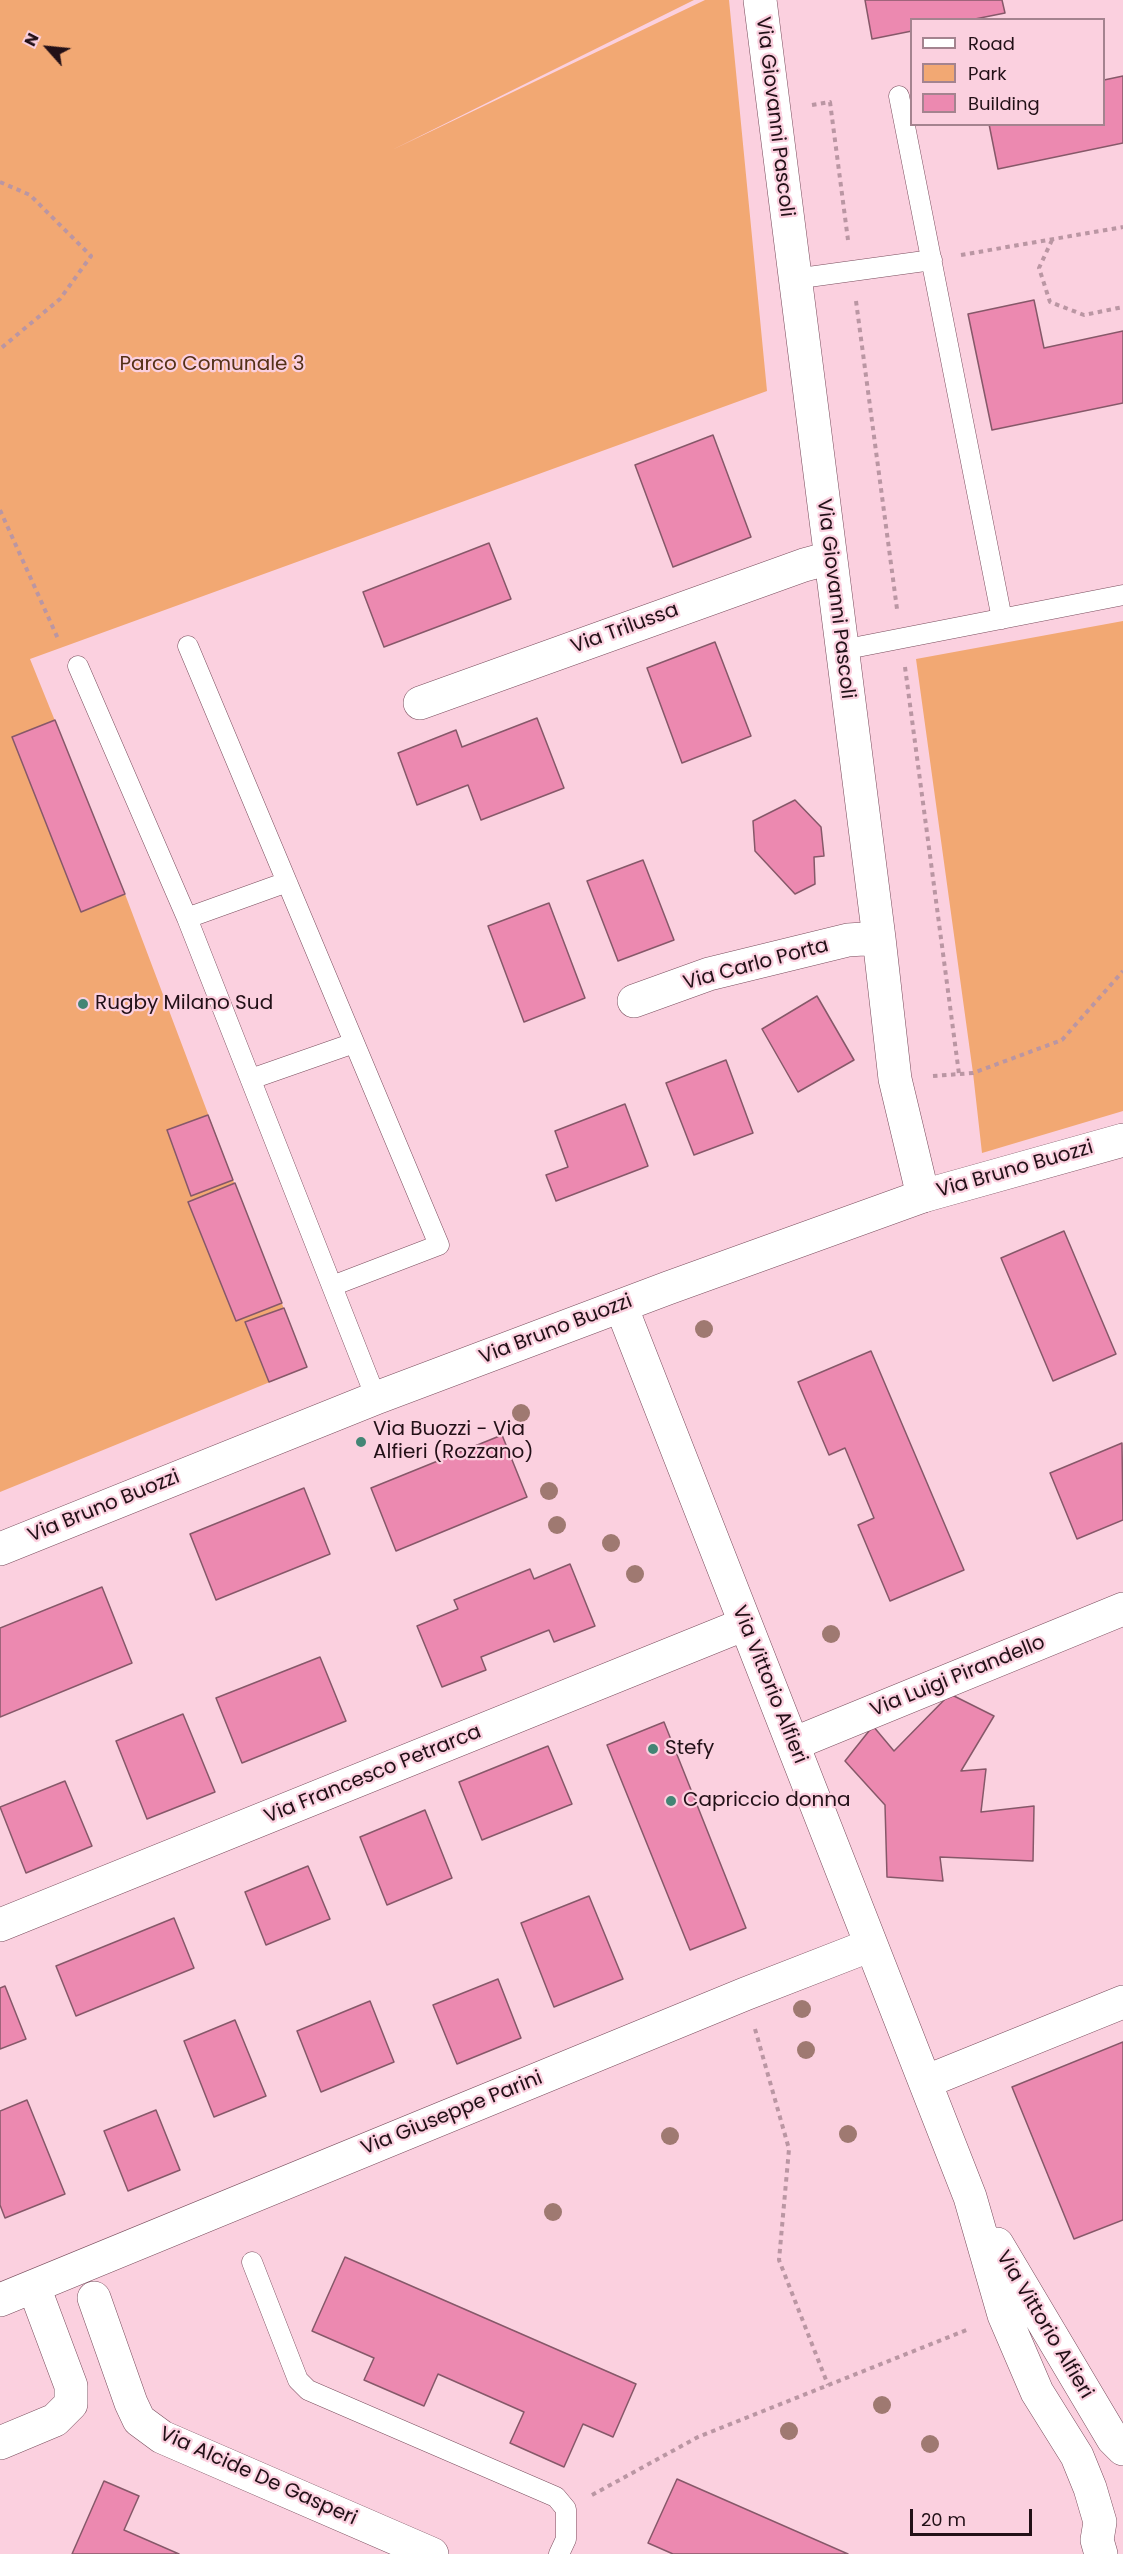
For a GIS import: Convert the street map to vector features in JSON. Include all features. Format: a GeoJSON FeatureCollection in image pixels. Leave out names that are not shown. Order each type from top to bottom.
{"type":"FeatureCollection","features":[{"type":"Feature","properties":{"kind":"street","name":"Via Giovanni Pascoli"},"geometry":{"type":"LineString","coordinates":[[760,0],[895,1080],[923,1196]]}},
{"type":"Feature","properties":{"kind":"street","name":"Via Trilussa"},"geometry":{"type":"LineString","coordinates":[[420,703],[804,565],[830,558]]}},
{"type":"Feature","properties":{"kind":"street","name":"Via Carlo Porta"},"geometry":{"type":"LineString","coordinates":[[634,1001],[709,974],[848,940],[879,938]]}},
{"type":"Feature","properties":{"kind":"street","name":"Via Bruno Buozzi"},"geometry":{"type":"LineString","coordinates":[[0,1549],[376,1398],[923,1196],[1123,1140]]}},
{"type":"Feature","properties":{"kind":"street","name":"Via Vittorio Alfieri"},"geometry":{"type":"LineString","coordinates":[[621,1306],[970,2197],[1004,2315],[1037,2392],[1077,2456],[1090,2488],[1100,2522],[1097,2540],[1101,2554]]}},
{"type":"Feature","properties":{"kind":"street","name":"Via Luigi Pirandello"},"geometry":{"type":"LineString","coordinates":[[793,1744],[1123,1610]]}},
{"type":"Feature","properties":{"kind":"street","name":"Via Francesco Petrarca"},"geometry":{"type":"LineString","coordinates":[[0,1925],[746,1624]]}},
{"type":"Feature","properties":{"kind":"street","name":"Via Giuseppe Parini"},"geometry":{"type":"LineString","coordinates":[[0,2300],[34,2288],[745,1994],[871,1945]]}},
{"type":"Feature","properties":{"kind":"street"},"geometry":{"type":"LineString","coordinates":[[925,2082],[1123,2002]]}},
{"type":"Feature","properties":{"kind":"street","name":"Via Vittorio Alfieri"},"geometry":{"type":"LineString","coordinates":[[970,2197],[1064,2359],[1113,2439],[1123,2449]]}},
{"type":"Feature","properties":{"kind":"street"},"geometry":{"type":"LineString","coordinates":[[0,2443],[54,2420],[71,2404],[71,2386],[34,2288]]}},
{"type":"Feature","properties":{"kind":"street","name":"Via Alcide De Gasperi"},"geometry":{"type":"LineString","coordinates":[[94,2298],[139,2420],[162,2437],[432,2554]]}},
{"type":"Feature","properties":{"kind":"street"},"geometry":{"type":"LineString","coordinates":[[1100,2522],[1115,2502],[1123,2498]]}},
{"type":"Feature","properties":{"kind":"lane"},"geometry":{"type":"LineString","coordinates":[[899,96],[1002,619]]}},
{"type":"Feature","properties":{"kind":"lane"},"geometry":{"type":"LineString","coordinates":[[794,279],[932,260]]}},
{"type":"Feature","properties":{"kind":"lane"},"geometry":{"type":"LineString","coordinates":[[842,650],[1123,595]]}},
{"type":"Feature","properties":{"kind":"lane"},"geometry":{"type":"LineString","coordinates":[[188,646],[439,1245],[332,1286]]}},
{"type":"Feature","properties":{"kind":"lane"},"geometry":{"type":"LineString","coordinates":[[78,666],[187,918],[376,1398]]}},
{"type":"Feature","properties":{"kind":"lane"},"geometry":{"type":"LineString","coordinates":[[187,918],[287,882]]}},
{"type":"Feature","properties":{"kind":"lane"},"geometry":{"type":"LineString","coordinates":[[251,1080],[354,1043]]}},
{"type":"Feature","properties":{"kind":"lane"},"geometry":{"type":"LineString","coordinates":[[252,2262],[298,2380],[308,2390],[556,2497],[566,2510],[566,2539],[559,2554]]}},
{"type":"Feature","properties":{"kind":"path"},"geometry":{"type":"LineString","coordinates":[[773,110],[830,102],[959,1074]]}},
{"type":"Feature","properties":{"kind":"path"},"geometry":{"type":"LineString","coordinates":[[0,182],[30,195],[91,256],[60,299],[0,349]]}},
{"type":"Feature","properties":{"kind":"path"},"geometry":{"type":"LineString","coordinates":[[932,260],[1123,227]]}},
{"type":"Feature","properties":{"kind":"path"},"geometry":{"type":"LineString","coordinates":[[1053,239],[1039,268],[1050,302],[1084,315],[1123,307]]}},
{"type":"Feature","properties":{"kind":"path"},"geometry":{"type":"LineString","coordinates":[[0,510],[55,635],[78,666]]}},
{"type":"Feature","properties":{"kind":"path"},"geometry":{"type":"LineString","coordinates":[[895,1080],[973,1072],[1062,1040],[1123,971]]}},
{"type":"Feature","properties":{"kind":"path"},"geometry":{"type":"LineString","coordinates":[[745,1994],[789,2149],[779,2260],[828,2385]]}},
{"type":"Feature","properties":{"kind":"path"},"geometry":{"type":"LineString","coordinates":[[566,2510],[698,2437],[1004,2315]]}},
{"type":"Feature","properties":{"kind":"green space","name":"Parco Comunale 3"},"geometry":{"type":"Polygon","coordinates":[[[0,0],[694,0],[392,150],[705,0],[729,0],[767,391],[30,659],[125,894],[233,1180],[307,1367],[0,1492],[0,0]]]}},
{"type":"Feature","properties":{"kind":"green space"},"geometry":{"type":"Polygon","coordinates":[[[1123,621],[1123,1111],[982,1153],[916,659],[1123,621]]]}},
{"type":"Feature","properties":{"kind":"building"},"geometry":{"type":"Polygon","coordinates":[[[865,0],[1002,0],[1005,13],[980,18],[910,18],[910,31],[872,39],[865,0]]]}},
{"type":"Feature","properties":{"kind":"building"},"geometry":{"type":"Polygon","coordinates":[[[1123,76],[1123,143],[998,169],[989,126],[1105,126],[1105,80],[1123,76]]]}},
{"type":"Feature","properties":{"kind":"building"},"geometry":{"type":"Polygon","coordinates":[[[1034,300],[1044,348],[1123,331],[1123,403],[992,430],[968,314],[1034,300]]]}},
{"type":"Feature","properties":{"kind":"building"},"geometry":{"type":"Polygon","coordinates":[[[713,435],[751,537],[673,567],[635,465],[713,435]]]}},
{"type":"Feature","properties":{"kind":"building"},"geometry":{"type":"Polygon","coordinates":[[[489,543],[511,599],[384,647],[363,592],[489,543]]]}},
{"type":"Feature","properties":{"kind":"building"},"geometry":{"type":"Polygon","coordinates":[[[715,642],[751,736],[682,763],[647,668],[715,642]]]}},
{"type":"Feature","properties":{"kind":"building"},"geometry":{"type":"Polygon","coordinates":[[[537,718],[564,788],[481,820],[468,785],[417,805],[398,753],[456,730],[462,747],[537,718]]]}},
{"type":"Feature","properties":{"kind":"building"},"geometry":{"type":"Polygon","coordinates":[[[55,720],[125,894],[81,912],[12,737],[55,720]]]}},
{"type":"Feature","properties":{"kind":"building"},"geometry":{"type":"Polygon","coordinates":[[[795,800],[821,827],[824,856],[814,857],[815,884],[795,894],[755,851],[753,821],[795,800]]]}},
{"type":"Feature","properties":{"kind":"building"},"geometry":{"type":"Polygon","coordinates":[[[643,860],[674,940],[618,961],[587,881],[643,860]]]}},
{"type":"Feature","properties":{"kind":"building"},"geometry":{"type":"Polygon","coordinates":[[[549,903],[585,998],[524,1022],[488,926],[549,903]]]}},
{"type":"Feature","properties":{"kind":"building"},"geometry":{"type":"Polygon","coordinates":[[[817,996],[854,1060],[798,1092],[762,1029],[817,996]]]}},
{"type":"Feature","properties":{"kind":"building"},"geometry":{"type":"Polygon","coordinates":[[[726,1060],[753,1133],[694,1155],[666,1083],[726,1060]]]}},
{"type":"Feature","properties":{"kind":"building"},"geometry":{"type":"Polygon","coordinates":[[[625,1104],[648,1166],[556,1201],[546,1175],[568,1167],[555,1131],[625,1104]]]}},
{"type":"Feature","properties":{"kind":"building"},"geometry":{"type":"Polygon","coordinates":[[[208,1115],[233,1180],[191,1196],[167,1130],[208,1115]]]}},
{"type":"Feature","properties":{"kind":"building"},"geometry":{"type":"Polygon","coordinates":[[[235,1183],[282,1303],[236,1321],[188,1202],[235,1183]]]}},
{"type":"Feature","properties":{"kind":"building"},"geometry":{"type":"Polygon","coordinates":[[[1064,1231],[1116,1354],[1053,1381],[1001,1258],[1064,1231]]]}},
{"type":"Feature","properties":{"kind":"building"},"geometry":{"type":"Polygon","coordinates":[[[284,1308],[307,1367],[269,1382],[245,1322],[284,1308]]]}},
{"type":"Feature","properties":{"kind":"building"},"geometry":{"type":"Polygon","coordinates":[[[871,1351],[964,1570],[890,1601],[858,1525],[874,1518],[845,1448],[829,1455],[798,1382],[871,1351]]]}},
{"type":"Feature","properties":{"kind":"building"},"geometry":{"type":"Polygon","coordinates":[[[502,1435],[527,1497],[396,1551],[371,1488],[502,1435]]]}},
{"type":"Feature","properties":{"kind":"building"},"geometry":{"type":"Polygon","coordinates":[[[1122,1443],[1123,1520],[1077,1539],[1050,1473],[1122,1443]]]}},
{"type":"Feature","properties":{"kind":"building"},"geometry":{"type":"Polygon","coordinates":[[[304,1488],[330,1554],[216,1600],[190,1534],[304,1488]]]}},
{"type":"Feature","properties":{"kind":"building"},"geometry":{"type":"Polygon","coordinates":[[[570,1564],[595,1626],[554,1642],[549,1630],[481,1657],[486,1670],[442,1687],[417,1626],[458,1609],[454,1600],[530,1569],[534,1579],[570,1564]]]}},
{"type":"Feature","properties":{"kind":"building"},"geometry":{"type":"Polygon","coordinates":[[[102,1587],[132,1663],[0,1717],[0,1628],[102,1587]]]}},
{"type":"Feature","properties":{"kind":"building"},"geometry":{"type":"Polygon","coordinates":[[[320,1657],[346,1721],[242,1763],[216,1698],[320,1657]]]}},
{"type":"Feature","properties":{"kind":"building"},"geometry":{"type":"Polygon","coordinates":[[[950,1694],[994,1716],[961,1771],[986,1769],[981,1812],[1034,1806],[1033,1861],[940,1857],[943,1881],[887,1877],[885,1805],[845,1761],[873,1726],[894,1751],[950,1694]]]}},
{"type":"Feature","properties":{"kind":"building"},"geometry":{"type":"Polygon","coordinates":[[[183,1714],[215,1792],[147,1819],[116,1741],[183,1714]]]}},
{"type":"Feature","properties":{"kind":"building"},"geometry":{"type":"Polygon","coordinates":[[[664,1722],[746,1928],[690,1950],[607,1745],[664,1722]]]}},
{"type":"Feature","properties":{"kind":"building"},"geometry":{"type":"Polygon","coordinates":[[[548,1746],[572,1804],[482,1840],[459,1782],[548,1746]]]}},
{"type":"Feature","properties":{"kind":"building"},"geometry":{"type":"Polygon","coordinates":[[[65,1781],[92,1846],[26,1873],[0,1807],[65,1781]]]}},
{"type":"Feature","properties":{"kind":"building"},"geometry":{"type":"Polygon","coordinates":[[[425,1810],[452,1878],[387,1905],[360,1837],[425,1810]]]}},
{"type":"Feature","properties":{"kind":"building"},"geometry":{"type":"Polygon","coordinates":[[[308,1866],[330,1919],[266,1945],[245,1892],[308,1866]]]}},
{"type":"Feature","properties":{"kind":"building"},"geometry":{"type":"Polygon","coordinates":[[[589,1896],[623,1979],[554,2007],[521,1923],[589,1896]]]}},
{"type":"Feature","properties":{"kind":"building"},"geometry":{"type":"Polygon","coordinates":[[[174,1918],[194,1968],[76,2016],[56,1966],[174,1918]]]}},
{"type":"Feature","properties":{"kind":"building"},"geometry":{"type":"Polygon","coordinates":[[[498,1979],[521,2038],[457,2064],[433,2005],[498,1979]]]}},
{"type":"Feature","properties":{"kind":"building"},"geometry":{"type":"Polygon","coordinates":[[[5,1986],[26,2039],[0,2049],[0,1988],[5,1986]]]}},
{"type":"Feature","properties":{"kind":"building"},"geometry":{"type":"Polygon","coordinates":[[[370,2001],[394,2062],[321,2092],[297,2031],[370,2001]]]}},
{"type":"Feature","properties":{"kind":"building"},"geometry":{"type":"Polygon","coordinates":[[[235,2020],[266,2096],[214,2117],[184,2041],[235,2020]]]}},
{"type":"Feature","properties":{"kind":"building"},"geometry":{"type":"Polygon","coordinates":[[[1123,2042],[1123,2220],[1074,2239],[1012,2087],[1123,2042]]]}},
{"type":"Feature","properties":{"kind":"building"},"geometry":{"type":"Polygon","coordinates":[[[27,2100],[65,2194],[5,2218],[0,2205],[0,2111],[27,2100]]]}},
{"type":"Feature","properties":{"kind":"building"},"geometry":{"type":"Polygon","coordinates":[[[156,2110],[180,2170],[128,2191],[104,2131],[156,2110]]]}},
{"type":"Feature","properties":{"kind":"building"},"geometry":{"type":"Polygon","coordinates":[[[345,2257],[636,2384],[613,2437],[583,2424],[564,2467],[510,2443],[524,2412],[438,2374],[424,2406],[364,2380],[374,2358],[312,2331],[345,2257]]]}},
{"type":"Feature","properties":{"kind":"building"},"geometry":{"type":"Polygon","coordinates":[[[677,2479],[848,2554],[673,2554],[648,2543],[677,2479]]]}},
{"type":"Feature","properties":{"kind":"building"},"geometry":{"type":"Polygon","coordinates":[[[104,2481],[139,2496],[124,2530],[179,2554],[72,2554],[104,2481]]]}},
{"type":"Feature","properties":{"kind":"place","name":"Rugby Milano Sud"},"geometry":{"type":"Point","coordinates":[83,1004]}},
{"type":"Feature","properties":{"kind":"place","name":"Via Buozzi - Via Alfieri (Rozzano)"},"geometry":{"type":"Point","coordinates":[361,1442]}},
{"type":"Feature","properties":{"kind":"place","name":"Stefy"},"geometry":{"type":"Point","coordinates":[653,1749]}},
{"type":"Feature","properties":{"kind":"place","name":"Capriccio donna"},"geometry":{"type":"Point","coordinates":[671,1801]}}]}
